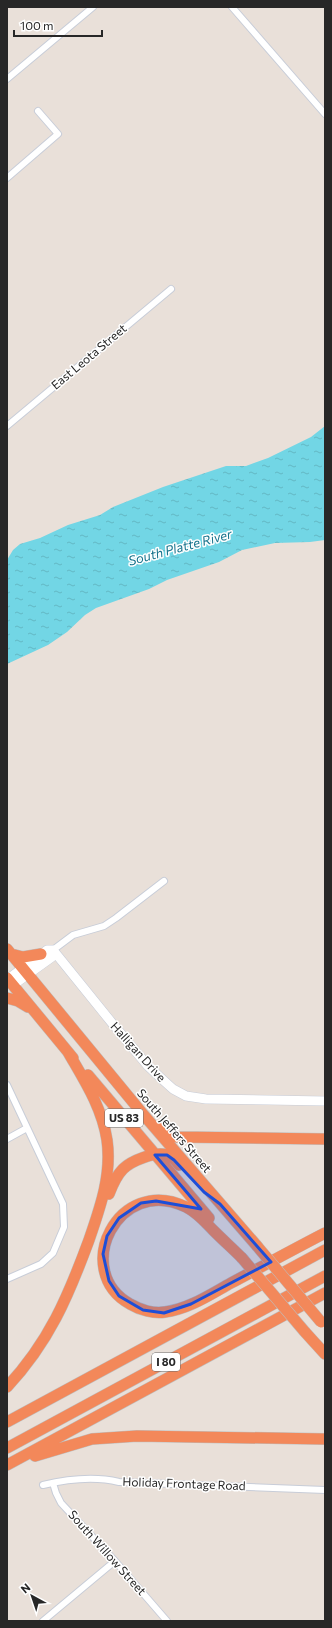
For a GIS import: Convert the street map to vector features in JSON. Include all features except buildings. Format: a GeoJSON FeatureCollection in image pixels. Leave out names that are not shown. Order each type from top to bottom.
{"type":"FeatureCollection","features":[{"type":"Feature","properties":{"kind":"highway"},"geometry":{"type":"LineString","coordinates":[[9,952],[23,957],[41,954]]}},
{"type":"Feature","properties":{"kind":"highway","name":"South Jeffers Street"},"geometry":{"type":"LineString","coordinates":[[9,952],[142,1113],[324,1325]]}},
{"type":"Feature","properties":{"kind":"highway","name":"US 83"},"geometry":{"type":"LineString","coordinates":[[8,982],[325,1354]]}},
{"type":"Feature","properties":{"kind":"highway"},"geometry":{"type":"LineString","coordinates":[[7,998],[18,1001],[34,1012]]}},
{"type":"Feature","properties":{"kind":"highway"},"geometry":{"type":"LineString","coordinates":[[7,1387],[29,1362],[49,1332],[66,1301],[104,1196],[108,1168],[108,1153],[107,1140],[99,1108],[68,1052]]}},
{"type":"Feature","properties":{"kind":"highway"},"geometry":{"type":"LineString","coordinates":[[142,1113],[166,1133],[176,1137],[325,1138]]}},
{"type":"Feature","properties":{"kind":"highway"},"geometry":{"type":"LineString","coordinates":[[80,1265],[117,1176],[124,1168],[133,1162],[155,1155],[162,1154],[170,1156],[204,1192],[220,1204]]}},
{"type":"Feature","properties":{"kind":"highway"},"geometry":{"type":"LineString","coordinates":[[242,1258],[201,1217],[188,1208],[178,1204],[156,1201],[141,1203],[119,1218],[107,1236],[103,1254],[109,1280],[119,1296],[143,1310],[164,1313],[192,1304],[325,1233]]}},
{"type":"Feature","properties":{"kind":"highway","name":"I 80"},"geometry":{"type":"LineString","coordinates":[[7,1422],[325,1250]]}},
{"type":"Feature","properties":{"kind":"highway","name":"I 80"},"geometry":{"type":"LineString","coordinates":[[7,1448],[325,1276]]}},
{"type":"Feature","properties":{"kind":"highway"},"geometry":{"type":"LineString","coordinates":[[7,1467],[325,1293]]}},
{"type":"Feature","properties":{"kind":"highway"},"geometry":{"type":"LineString","coordinates":[[7,1467],[62,1447],[92,1439],[137,1436],[325,1438]]}},
{"type":"Feature","properties":{"kind":"street"},"geometry":{"type":"LineString","coordinates":[[7,79],[93,7]]}},
{"type":"Feature","properties":{"kind":"street"},"geometry":{"type":"LineString","coordinates":[[232,7],[325,114]]}},
{"type":"Feature","properties":{"kind":"street"},"geometry":{"type":"LineString","coordinates":[[7,178],[58,134],[38,111]]}},
{"type":"Feature","properties":{"kind":"street","name":"East Leota Street"},"geometry":{"type":"LineString","coordinates":[[7,426],[171,289]]}},
{"type":"Feature","properties":{"kind":"street"},"geometry":{"type":"LineString","coordinates":[[25,972],[41,954],[47,950],[53,950],[73,935],[104,926],[164,881]]}},
{"type":"Feature","properties":{"kind":"street"},"geometry":{"type":"LineString","coordinates":[[8,982],[52,957],[53,950]]}},
{"type":"Feature","properties":{"kind":"street","name":"Halligan Drive"},"geometry":{"type":"LineString","coordinates":[[53,950],[112,1024],[148,1066],[173,1089],[186,1096],[206,1099],[325,1101]]}},
{"type":"Feature","properties":{"kind":"street"},"geometry":{"type":"LineString","coordinates":[[7,1085],[63,1204],[64,1227],[53,1253],[40,1264],[7,1279]]}},
{"type":"Feature","properties":{"kind":"street"},"geometry":{"type":"LineString","coordinates":[[7,1138],[27,1128]]}},
{"type":"Feature","properties":{"kind":"street","name":"Holiday Frontage Road"},"geometry":{"type":"LineString","coordinates":[[43,1485],[53,1482],[103,1478],[119,1482],[325,1490]]}},
{"type":"Feature","properties":{"kind":"street","name":"South Willow Street"},"geometry":{"type":"LineString","coordinates":[[53,1482],[61,1503],[116,1561],[167,1621]]}},
{"type":"Feature","properties":{"kind":"street"},"geometry":{"type":"LineString","coordinates":[[42,1621],[116,1561]]}},
{"type":"Feature","properties":{"kind":"highlighted area"},"geometry":{"type":"Polygon","coordinates":[[[155,1155],[167,1155],[174,1160],[204,1192],[220,1204],[271,1262],[191,1304],[164,1313],[143,1310],[119,1296],[109,1281],[103,1254],[107,1236],[119,1218],[141,1203],[156,1201],[201,1209],[155,1155]]]}},
{"type":"Feature","properties":{"kind":"water","name":"South Platte River"},"geometry":{"type":"Polygon","coordinates":[[[325,426],[325,540],[275,543],[242,550],[219,562],[167,580],[149,589],[96,608],[85,615],[67,632],[48,645],[7,664],[7,560],[13,550],[20,544],[40,538],[68,525],[100,515],[113,507],[163,487],[226,466],[246,466],[268,458],[311,437],[325,426]]]}}]}
